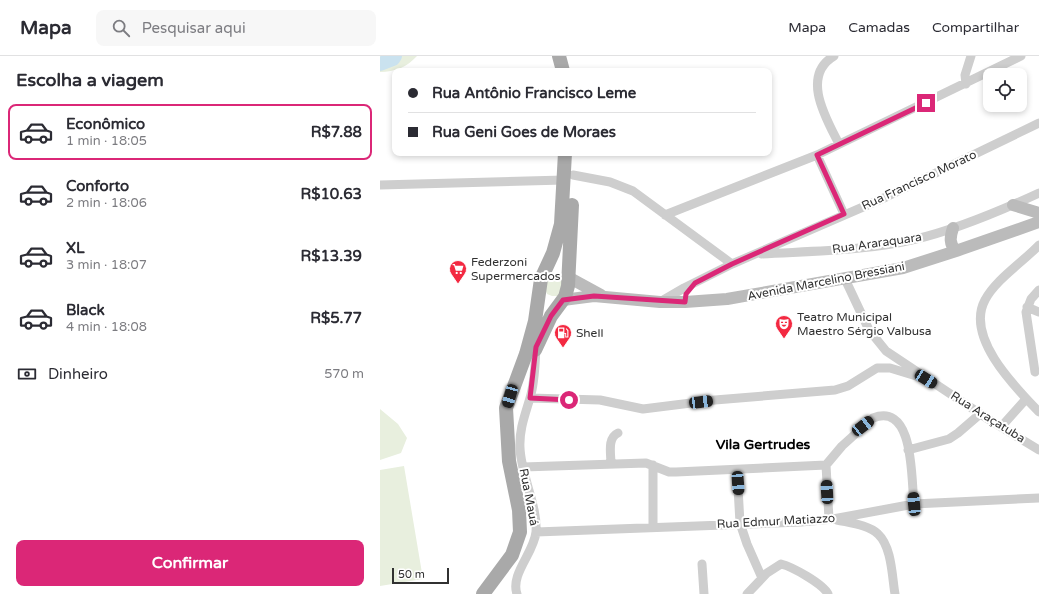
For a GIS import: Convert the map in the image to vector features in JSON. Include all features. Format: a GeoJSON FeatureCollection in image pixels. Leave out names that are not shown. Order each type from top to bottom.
{"type":"FeatureCollection","features":[{"type":"Feature","properties":{"kind":"main road"},"geometry":{"type":"LineString","coordinates":[[559,56],[562,68]]}},
{"type":"Feature","properties":{"kind":"main road"},"geometry":{"type":"LineString","coordinates":[[569,56],[572,68]]}},
{"type":"Feature","properties":{"kind":"main road"},"geometry":{"type":"LineString","coordinates":[[507,430],[536,347],[551,316],[563,300],[568,286],[569,177],[566,156]]}},
{"type":"Feature","properties":{"kind":"main road"},"geometry":{"type":"LineString","coordinates":[[483,594],[512,555],[520,532],[519,510],[509,461],[506,408],[531,336],[543,275],[553,253],[561,224],[573,156]]}},
{"type":"Feature","properties":{"kind":"main road"},"geometry":{"type":"LineString","coordinates":[[543,275],[555,271],[568,277]]}},
{"type":"Feature","properties":{"kind":"main road"},"geometry":{"type":"LineString","coordinates":[[539,291],[549,300],[563,300]]}},
{"type":"Feature","properties":{"kind":"street"},"geometry":{"type":"LineString","coordinates":[[834,56],[824,64],[820,72],[818,91],[821,106],[839,144]]}},
{"type":"Feature","properties":{"kind":"street"},"geometry":{"type":"LineString","coordinates":[[966,84],[965,74],[971,56]]}},
{"type":"Feature","properties":{"kind":"street"},"geometry":{"type":"LineString","coordinates":[[665,215],[817,155],[1021,56]]}},
{"type":"Feature","properties":{"kind":"street","name":"Rua Francisco Morato"},"geometry":{"type":"LineString","coordinates":[[755,255],[844,214],[886,197],[1039,123]]}},
{"type":"Feature","properties":{"kind":"street"},"geometry":{"type":"LineString","coordinates":[[817,155],[844,214]]}},
{"type":"Feature","properties":{"kind":"street"},"geometry":{"type":"LineString","coordinates":[[380,185],[569,177],[610,182],[633,191],[732,264]]}},
{"type":"Feature","properties":{"kind":"street","name":"Rua Araraquara"},"geometry":{"type":"LineString","coordinates":[[755,255],[880,245],[915,239],[953,228],[1013,205],[1039,193]]}},
{"type":"Feature","properties":{"kind":"street"},"geometry":{"type":"LineString","coordinates":[[1013,205],[1038,222]]}},
{"type":"Feature","properties":{"kind":"street","name":"Avenida Marcelino Bressiani"},"geometry":{"type":"LineString","coordinates":[[563,300],[588,296],[660,302],[727,300],[903,268],[1038,222]]}},
{"type":"Feature","properties":{"kind":"street"},"geometry":{"type":"LineString","coordinates":[[953,228],[950,242],[956,251]]}},
{"type":"Feature","properties":{"kind":"street"},"geometry":{"type":"LineString","coordinates":[[1039,245],[995,286],[985,299],[981,309],[980,320],[987,346],[1001,368],[1026,399],[1039,412]]}},
{"type":"Feature","properties":{"kind":"street"},"geometry":{"type":"LineString","coordinates":[[660,302],[732,264],[755,255]]}},
{"type":"Feature","properties":{"kind":"street"},"geometry":{"type":"LineString","coordinates":[[568,277],[606,297]]}},
{"type":"Feature","properties":{"kind":"street","name":"Rua Araçatuba"},"geometry":{"type":"LineString","coordinates":[[845,279],[869,330],[886,351],[980,414],[1039,450]]}},
{"type":"Feature","properties":{"kind":"street"},"geometry":{"type":"LineString","coordinates":[[685,302],[686,294],[695,283]]}},
{"type":"Feature","properties":{"kind":"street"},"geometry":{"type":"LineString","coordinates":[[1035,372],[1026,319],[1027,307],[1039,290]]}},
{"type":"Feature","properties":{"kind":"street"},"geometry":{"type":"LineString","coordinates":[[1027,307],[1039,312]]}},
{"type":"Feature","properties":{"kind":"street","name":"Rua Mauá"},"geometry":{"type":"LineString","coordinates":[[517,594],[515,581],[533,544],[536,532],[533,509],[523,467],[520,436],[530,398],[536,347]]}},
{"type":"Feature","properties":{"kind":"street"},"geometry":{"type":"LineString","coordinates":[[530,398],[600,400],[643,409],[715,400],[835,390],[848,386],[877,368],[890,368],[926,379]]}},
{"type":"Feature","properties":{"kind":"street"},"geometry":{"type":"LineString","coordinates":[[1002,427],[1026,399]]}},
{"type":"Feature","properties":{"kind":"street"},"geometry":{"type":"LineString","coordinates":[[908,450],[950,439],[980,414]]}},
{"type":"Feature","properties":{"kind":"street"},"geometry":{"type":"LineString","coordinates":[[895,594],[887,549],[878,534],[870,529],[831,519],[826,465],[832,456],[863,426],[880,416],[891,416],[897,420],[903,429],[908,450],[914,504]]}},
{"type":"Feature","properties":{"kind":"street"},"geometry":{"type":"LineString","coordinates":[[611,464],[611,440],[614,435],[618,433]]}},
{"type":"Feature","properties":{"kind":"street"},"geometry":{"type":"LineString","coordinates":[[523,467],[646,463],[669,472],[676,472],[826,465]]}},
{"type":"Feature","properties":{"kind":"street"},"geometry":{"type":"LineString","coordinates":[[653,465],[653,527]]}},
{"type":"Feature","properties":{"kind":"street"},"geometry":{"type":"LineString","coordinates":[[737,470],[740,523],[746,544],[762,578]]}},
{"type":"Feature","properties":{"kind":"street","name":"Rua Edmur Matiazzo"},"geometry":{"type":"LineString","coordinates":[[536,532],[831,519],[914,504],[1037,496]]}},
{"type":"Feature","properties":{"kind":"street"},"geometry":{"type":"LineString","coordinates":[[702,564],[704,594]]}},
{"type":"Feature","properties":{"kind":"street"},"geometry":{"type":"LineString","coordinates":[[747,594],[772,568],[781,564],[817,583],[828,594]]}},
{"type":"Feature","properties":{"kind":"green space"},"geometry":{"type":"Polygon","coordinates":[[[380,56],[417,56],[400,68],[392,68],[392,71],[380,72],[380,56]]]}},
{"type":"Feature","properties":{"kind":"green space"},"geometry":{"type":"Polygon","coordinates":[[[553,274],[560,275],[564,281],[563,289],[558,296],[547,294],[545,289],[546,280],[553,274]]]}},
{"type":"Feature","properties":{"kind":"green space"},"geometry":{"type":"Polygon","coordinates":[[[380,409],[398,424],[407,438],[401,453],[380,460],[380,409]]]}},
{"type":"Feature","properties":{"kind":"green space"},"geometry":{"type":"Polygon","coordinates":[[[404,466],[423,579],[380,586],[380,470],[404,466]]]}},
{"type":"Feature","properties":{"kind":"waterway"},"geometry":{"type":"LineString","coordinates":[[380,64],[393,59],[395,56]]}},
{"type":"Feature","properties":{"kind":"place","name":"Federzoni Supermercados"},"geometry":{"type":"Point","coordinates":[458,284]}},
{"type":"Feature","properties":{"kind":"place","name":"Teatro Municipal Maestro Sérgio Valbusa"},"geometry":{"type":"Point","coordinates":[784,339]}},
{"type":"Feature","properties":{"kind":"place","name":"Shell"},"geometry":{"type":"Point","coordinates":[563,348]}},
{"type":"Feature","properties":{"kind":"district","name":"Vila Gertrudes"},"geometry":{"type":"Point","coordinates":[763,444]}},
{"type":"Feature","properties":{"kind":"route"},"geometry":{"type":"LineString","coordinates":[[569,400],[530,398],[533,383],[536,347],[545,326],[563,300],[594,296],[660,302],[685,302],[686,294],[695,283],[732,264],[844,214],[817,155],[926,103]]}}]}
